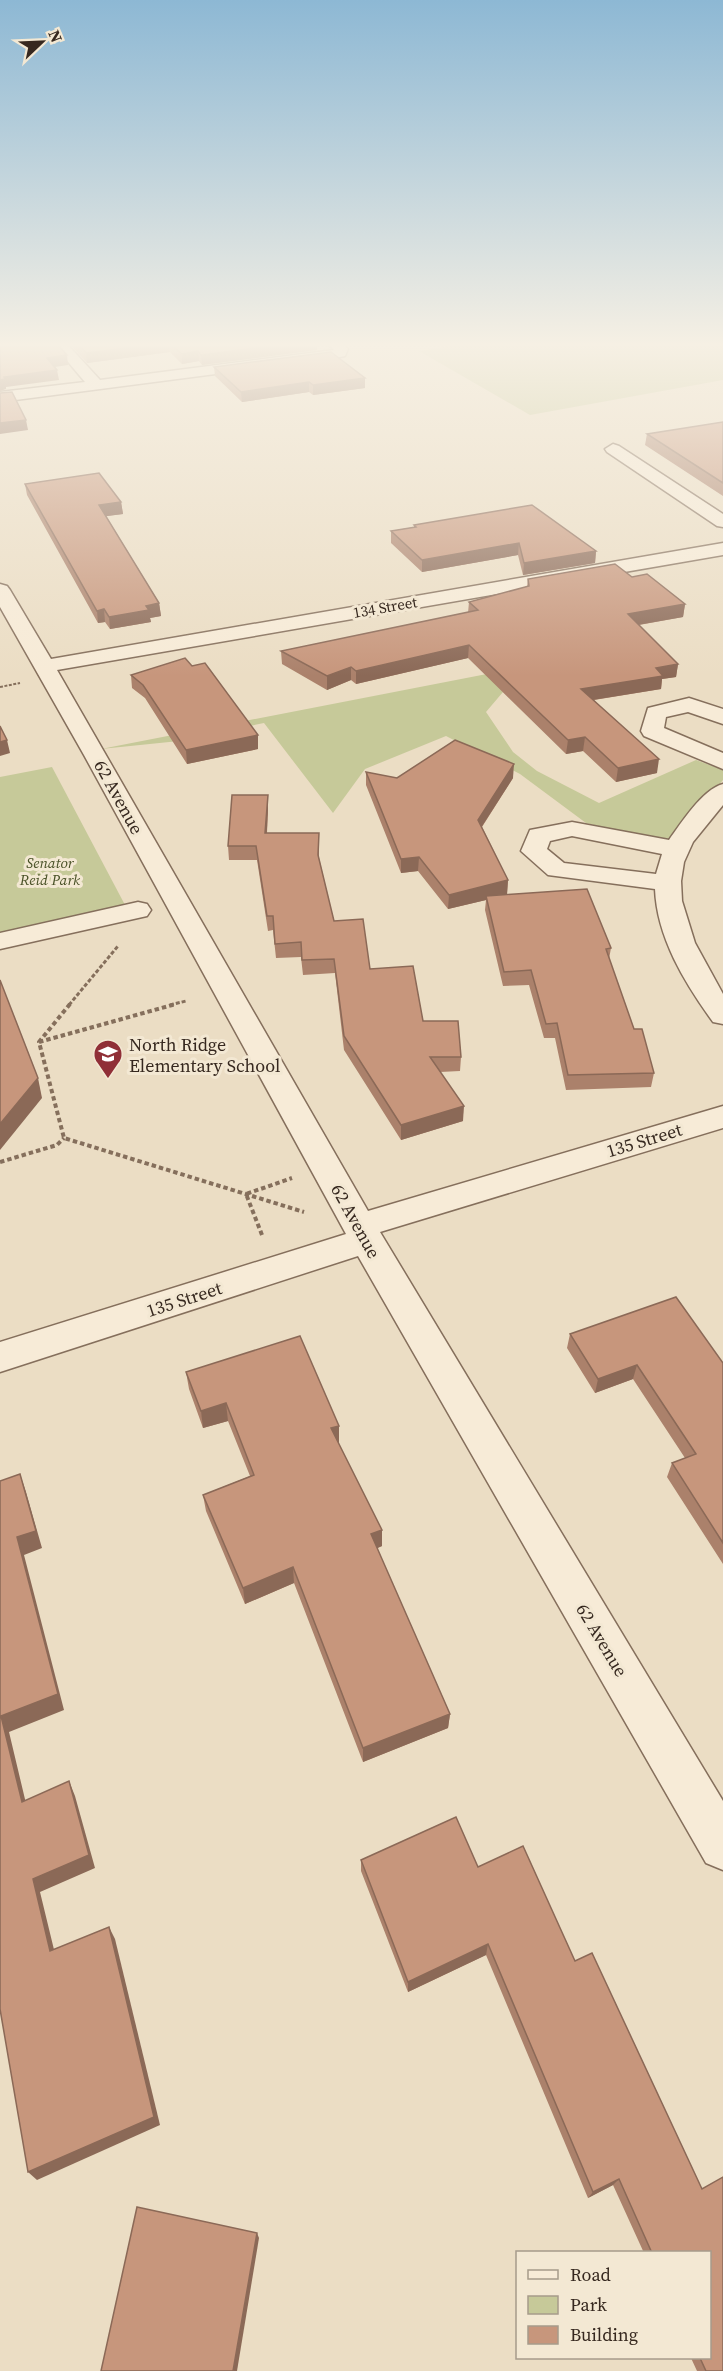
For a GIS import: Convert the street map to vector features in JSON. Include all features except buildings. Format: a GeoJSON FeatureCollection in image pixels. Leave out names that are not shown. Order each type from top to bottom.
{"type":"FeatureCollection","features":[{"type":"Feature","properties":{"kind":"street"},"geometry":{"type":"LineString","coordinates":[[622,455],[723,522]]}},
{"type":"Feature","properties":{"kind":"street","name":"134 Street"},"geometry":{"type":"LineString","coordinates":[[46,666],[723,549]]}},
{"type":"Feature","properties":{"kind":"street","name":"62 Avenue"},"geometry":{"type":"LineString","coordinates":[[0,590],[46,666],[363,1233],[723,1846]]}},
{"type":"Feature","properties":{"kind":"street"},"geometry":{"type":"LineString","coordinates":[[723,717],[689,705],[656,713],[652,731],[723,762]]}},
{"type":"Feature","properties":{"kind":"street"},"geometry":{"type":"LineString","coordinates":[[723,791],[683,837],[671,863],[669,883],[675,926],[687,958],[709,997],[723,1015]]}},
{"type":"Feature","properties":{"kind":"street"},"geometry":{"type":"LineString","coordinates":[[669,883],[557,870],[534,851],[539,835],[572,829],[677,849]]}},
{"type":"Feature","properties":{"kind":"street"},"geometry":{"type":"LineString","coordinates":[[0,941],[138,910]]}},
{"type":"Feature","properties":{"kind":"street","name":"135 Street"},"geometry":{"type":"LineString","coordinates":[[0,1357],[363,1233],[723,1117]]}},
{"type":"Feature","properties":{"kind":"path"},"geometry":{"type":"LineString","coordinates":[[39,1042],[120,945]]}},
{"type":"Feature","properties":{"kind":"path"},"geometry":{"type":"LineString","coordinates":[[39,1042],[186,1000]]}},
{"type":"Feature","properties":{"kind":"path"},"geometry":{"type":"LineString","coordinates":[[39,1042],[64,1138]]}},
{"type":"Feature","properties":{"kind":"path"},"geometry":{"type":"LineString","coordinates":[[0,1162],[57,1145],[64,1138]]}},
{"type":"Feature","properties":{"kind":"path"},"geometry":{"type":"LineString","coordinates":[[64,1138],[304,1212]]}},
{"type":"Feature","properties":{"kind":"path"},"geometry":{"type":"LineString","coordinates":[[246,1194],[293,1178]]}},
{"type":"Feature","properties":{"kind":"path"},"geometry":{"type":"LineString","coordinates":[[246,1194],[262,1235]]}},
{"type":"Feature","properties":{"kind":"green space"},"geometry":{"type":"Polygon","coordinates":[[[512,669],[520,672],[486,712],[513,752],[537,771],[599,803],[696,760],[723,770],[723,780],[670,843],[586,823],[520,774],[446,736],[365,769],[333,813],[264,723],[179,741],[101,749],[512,669]]]}},
{"type":"Feature","properties":{"kind":"green space","name":"Senator Reid Park"},"geometry":{"type":"Polygon","coordinates":[[[52,767],[125,905],[0,934],[0,777],[52,767]]]}},
{"type":"Feature","properties":{"kind":"place","name":"North Ridge Elementary School"},"geometry":{"type":"Point","coordinates":[108,1080]}}]}
